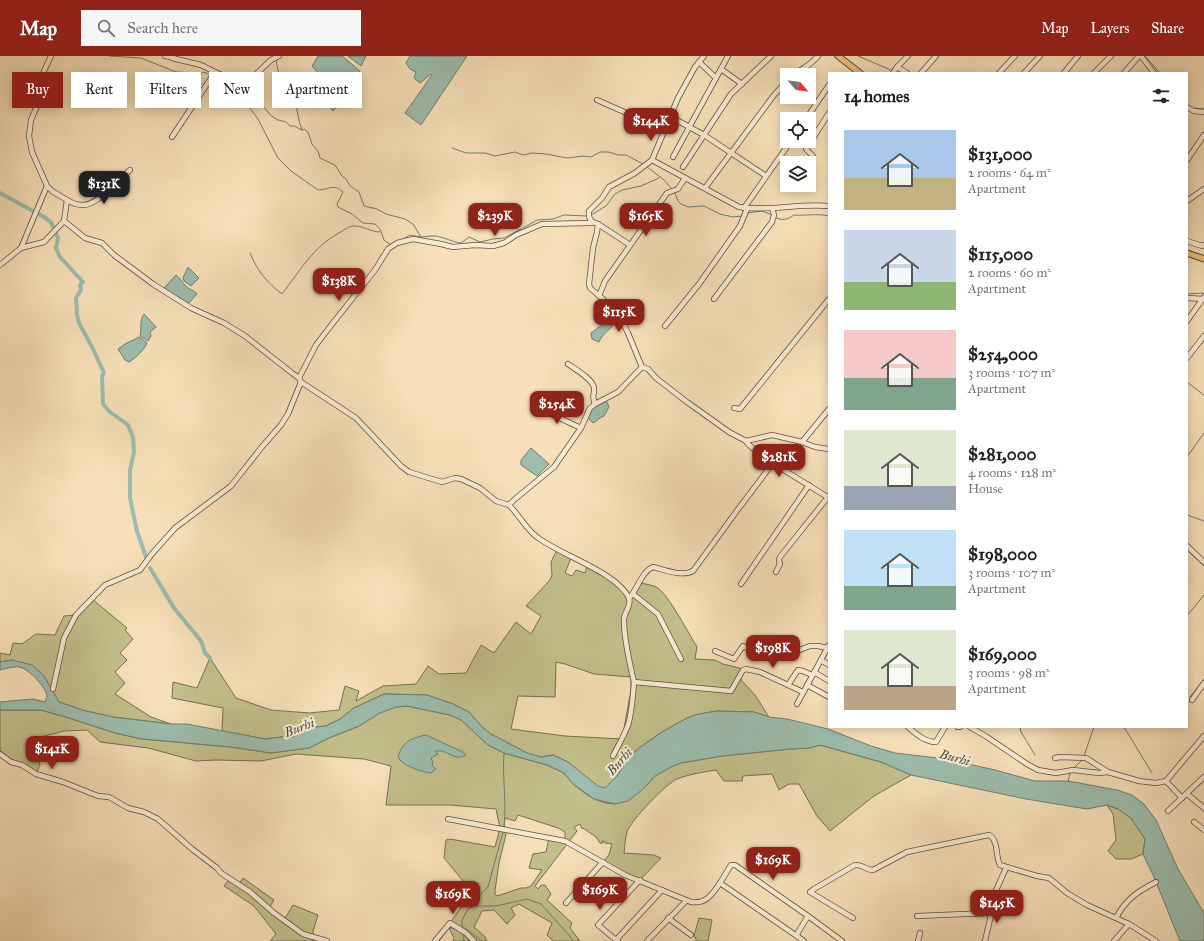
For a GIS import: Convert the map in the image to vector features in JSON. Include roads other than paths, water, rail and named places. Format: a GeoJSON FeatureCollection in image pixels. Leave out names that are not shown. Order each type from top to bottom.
{"type":"FeatureCollection","features":[{"type":"Feature","properties":{"kind":"main road"},"geometry":{"type":"LineString","coordinates":[[838,56],[858,72]]}},
{"type":"Feature","properties":{"kind":"main road"},"geometry":{"type":"LineString","coordinates":[[1188,253],[1204,259]]}},
{"type":"Feature","properties":{"kind":"street"},"geometry":{"type":"LineString","coordinates":[[50,56],[44,71],[41,92],[29,130],[32,152],[47,186],[52,191],[67,200],[84,205],[95,202],[130,170]]}},
{"type":"Feature","properties":{"kind":"street"},"geometry":{"type":"LineString","coordinates":[[165,56],[201,65],[211,72]]}},
{"type":"Feature","properties":{"kind":"street"},"geometry":{"type":"LineString","coordinates":[[259,72],[277,56]]}},
{"type":"Feature","properties":{"kind":"street"},"geometry":{"type":"LineString","coordinates":[[592,223],[589,216],[591,209],[602,198],[609,186],[635,173],[652,160],[684,86],[704,56]]}},
{"type":"Feature","properties":{"kind":"street"},"geometry":{"type":"LineString","coordinates":[[673,157],[728,56]]}},
{"type":"Feature","properties":{"kind":"street"},"geometry":{"type":"LineString","coordinates":[[683,167],[731,94],[771,56]]}},
{"type":"Feature","properties":{"kind":"street"},"geometry":{"type":"LineString","coordinates":[[803,68],[812,63],[818,56]]}},
{"type":"Feature","properties":{"kind":"street"},"geometry":{"type":"LineString","coordinates":[[895,70],[908,56]]}},
{"type":"Feature","properties":{"kind":"street"},"geometry":{"type":"LineString","coordinates":[[922,72],[936,56]]}},
{"type":"Feature","properties":{"kind":"street"},"geometry":{"type":"LineString","coordinates":[[1000,72],[1015,56]]}},
{"type":"Feature","properties":{"kind":"street"},"geometry":{"type":"LineString","coordinates":[[1025,72],[1040,56]]}},
{"type":"Feature","properties":{"kind":"street"},"geometry":{"type":"LineString","coordinates":[[1065,72],[1078,56]]}},
{"type":"Feature","properties":{"kind":"street"},"geometry":{"type":"LineString","coordinates":[[1095,72],[1111,56]]}},
{"type":"Feature","properties":{"kind":"street"},"geometry":{"type":"LineString","coordinates":[[1125,72],[1140,56],[1153,72]]}},
{"type":"Feature","properties":{"kind":"street"},"geometry":{"type":"LineString","coordinates":[[699,62],[716,78]]}},
{"type":"Feature","properties":{"kind":"street"},"geometry":{"type":"LineString","coordinates":[[721,69],[742,84]]}},
{"type":"Feature","properties":{"kind":"street"},"geometry":{"type":"LineString","coordinates":[[172,137],[209,82]]}},
{"type":"Feature","properties":{"kind":"street"},"geometry":{"type":"LineString","coordinates":[[811,112],[828,86]]}},
{"type":"Feature","properties":{"kind":"street"},"geometry":{"type":"LineString","coordinates":[[705,188],[780,88]]}},
{"type":"Feature","properties":{"kind":"street"},"geometry":{"type":"LineString","coordinates":[[597,100],[665,130]]}},
{"type":"Feature","properties":{"kind":"street"},"geometry":{"type":"LineString","coordinates":[[1188,108],[1194,111],[1204,112]]}},
{"type":"Feature","properties":{"kind":"street"},"geometry":{"type":"LineString","coordinates":[[816,132],[828,114]]}},
{"type":"Feature","properties":{"kind":"street"},"geometry":{"type":"LineString","coordinates":[[670,117],[704,135],[766,176]]}},
{"type":"Feature","properties":{"kind":"street"},"geometry":{"type":"LineString","coordinates":[[1188,159],[1204,136]]}},
{"type":"Feature","properties":{"kind":"street"},"geometry":{"type":"LineString","coordinates":[[665,326],[699,284],[740,226],[746,211],[766,176],[786,148]]}},
{"type":"Feature","properties":{"kind":"street"},"geometry":{"type":"LineString","coordinates":[[807,148],[813,156]]}},
{"type":"Feature","properties":{"kind":"street"},"geometry":{"type":"LineString","coordinates":[[652,160],[746,211],[772,208],[828,206]]}},
{"type":"Feature","properties":{"kind":"street"},"geometry":{"type":"LineString","coordinates":[[599,296],[605,281],[666,194],[678,189],[685,178]]}},
{"type":"Feature","properties":{"kind":"street"},"geometry":{"type":"LineString","coordinates":[[21,248],[47,186]]}},
{"type":"Feature","properties":{"kind":"street"},"geometry":{"type":"LineString","coordinates":[[1188,200],[1204,189]]}},
{"type":"Feature","properties":{"kind":"street"},"geometry":{"type":"LineString","coordinates":[[0,265],[21,248],[44,242],[64,221],[67,200]]}},
{"type":"Feature","properties":{"kind":"street"},"geometry":{"type":"LineString","coordinates":[[714,299],[767,230],[774,216],[772,208]]}},
{"type":"Feature","properties":{"kind":"street"},"geometry":{"type":"LineString","coordinates":[[64,221],[85,238],[102,242],[114,255],[153,284],[191,308],[224,323],[245,336],[300,380],[350,413],[401,466],[409,472],[442,482],[458,478],[480,488],[496,501],[509,505],[530,531],[538,538],[549,546],[615,581],[631,596],[658,614],[682,659]]}},
{"type":"Feature","properties":{"kind":"street"},"geometry":{"type":"LineString","coordinates":[[53,689],[64,638],[76,615],[104,585],[140,570],[175,528],[231,486],[281,425],[288,414],[300,380],[316,345],[375,270],[388,249],[397,243],[413,239],[453,247],[475,245],[493,246],[504,243],[516,235],[542,224],[592,223],[598,224],[630,245]]}},
{"type":"Feature","properties":{"kind":"street"},"geometry":{"type":"LineString","coordinates":[[598,224],[593,248],[589,284],[590,288],[603,299],[623,323],[642,367],[648,370],[681,398],[729,432],[746,441],[764,457],[828,498],[780,557],[778,560],[780,564],[776,572]]}},
{"type":"Feature","properties":{"kind":"street"},"geometry":{"type":"LineString","coordinates":[[1188,241],[1202,246],[1204,245]]}},
{"type":"Feature","properties":{"kind":"street"},"geometry":{"type":"LineString","coordinates":[[1188,298],[1204,298]]}},
{"type":"Feature","properties":{"kind":"street"},"geometry":{"type":"LineString","coordinates":[[1188,320],[1204,298]]}},
{"type":"Feature","properties":{"kind":"street"},"geometry":{"type":"LineString","coordinates":[[734,408],[740,408],[828,300]]}},
{"type":"Feature","properties":{"kind":"street"},"geometry":{"type":"LineString","coordinates":[[1188,357],[1204,336]]}},
{"type":"Feature","properties":{"kind":"street"},"geometry":{"type":"LineString","coordinates":[[568,364],[582,373],[592,383],[594,390],[592,397],[595,404]]}},
{"type":"Feature","properties":{"kind":"street"},"geometry":{"type":"LineString","coordinates":[[509,505],[554,467],[581,428],[588,410],[595,404],[618,392],[642,367]]}},
{"type":"Feature","properties":{"kind":"street"},"geometry":{"type":"LineString","coordinates":[[540,409],[581,428]]}},
{"type":"Feature","properties":{"kind":"street"},"geometry":{"type":"LineString","coordinates":[[802,442],[828,410]]}},
{"type":"Feature","properties":{"kind":"street"},"geometry":{"type":"LineString","coordinates":[[746,441],[772,435],[802,442],[815,447],[828,449]]}},
{"type":"Feature","properties":{"kind":"street"},"geometry":{"type":"LineString","coordinates":[[613,756],[628,723],[634,682],[624,622],[631,596],[645,573],[653,566],[667,571],[681,573],[689,573],[693,571],[715,539],[773,463]]}},
{"type":"Feature","properties":{"kind":"street"},"geometry":{"type":"LineString","coordinates":[[741,584],[809,485]]}},
{"type":"Feature","properties":{"kind":"street"},"geometry":{"type":"LineString","coordinates":[[1188,547],[1204,562]]}},
{"type":"Feature","properties":{"kind":"street"},"geometry":{"type":"LineString","coordinates":[[715,651],[734,659],[743,646],[761,655],[769,641],[791,652],[797,652],[810,646],[828,646],[798,704]]}},
{"type":"Feature","properties":{"kind":"street"},"geometry":{"type":"LineString","coordinates":[[821,660],[828,664]]}},
{"type":"Feature","properties":{"kind":"street"},"geometry":{"type":"LineString","coordinates":[[634,682],[731,692],[743,670],[746,669],[760,672],[803,692]]}},
{"type":"Feature","properties":{"kind":"street"},"geometry":{"type":"LineString","coordinates":[[788,685],[800,669],[828,681]]}},
{"type":"Feature","properties":{"kind":"street"},"geometry":{"type":"LineString","coordinates":[[1192,700],[1204,683]]}},
{"type":"Feature","properties":{"kind":"street"},"geometry":{"type":"LineString","coordinates":[[807,685],[828,696]]}},
{"type":"Feature","properties":{"kind":"street"},"geometry":{"type":"LineString","coordinates":[[909,728],[924,739],[933,742],[936,742],[944,728]]}},
{"type":"Feature","properties":{"kind":"street"},"geometry":{"type":"LineString","coordinates":[[972,728],[1038,770],[1056,773],[1071,771],[1099,773],[1108,772]]}},
{"type":"Feature","properties":{"kind":"street"},"geometry":{"type":"LineString","coordinates":[[1055,758],[1060,756],[1084,757],[1108,772],[1139,781],[1156,783],[1166,781],[1204,736]]}},
{"type":"Feature","properties":{"kind":"street"},"geometry":{"type":"LineString","coordinates":[[0,754],[11,762],[22,765],[36,774],[63,782],[98,796],[108,797],[128,808],[144,812],[158,819],[217,868],[221,874],[250,892],[274,913],[303,934],[327,941]]}},
{"type":"Feature","properties":{"kind":"street"},"geometry":{"type":"LineString","coordinates":[[1168,811],[1204,778]]}},
{"type":"Feature","properties":{"kind":"street"},"geometry":{"type":"LineString","coordinates":[[1166,781],[1182,798]]}},
{"type":"Feature","properties":{"kind":"street"},"geometry":{"type":"LineString","coordinates":[[1186,794],[1204,808]]}},
{"type":"Feature","properties":{"kind":"street"},"geometry":{"type":"LineString","coordinates":[[448,819],[565,841],[625,875],[695,903],[708,899],[731,865],[735,865],[842,941]]}},
{"type":"Feature","properties":{"kind":"street"},"geometry":{"type":"LineString","coordinates":[[1194,822],[1204,830]]}},
{"type":"Feature","properties":{"kind":"street"},"geometry":{"type":"LineString","coordinates":[[853,918],[810,892],[855,864],[859,864],[868,870],[873,870],[907,852],[989,835],[994,837],[996,842],[997,860],[1000,865],[1006,868],[1049,878],[1067,893],[1087,905],[1129,924],[1156,941]]}},
{"type":"Feature","properties":{"kind":"street"},"geometry":{"type":"LineString","coordinates":[[566,903],[602,862]]}},
{"type":"Feature","properties":{"kind":"street"},"geometry":{"type":"LineString","coordinates":[[985,941],[991,915],[989,913],[993,897],[1006,868]]}},
{"type":"Feature","properties":{"kind":"street"},"geometry":{"type":"LineString","coordinates":[[640,880],[598,925],[617,940],[662,890]]}},
{"type":"Feature","properties":{"kind":"street"},"geometry":{"type":"LineString","coordinates":[[1116,918],[1124,904],[1132,896],[1156,882]]}},
{"type":"Feature","properties":{"kind":"street"},"geometry":{"type":"LineString","coordinates":[[720,883],[804,941]]}},
{"type":"Feature","properties":{"kind":"street"},"geometry":{"type":"LineString","coordinates":[[647,941],[686,900]]}},
{"type":"Feature","properties":{"kind":"street"},"geometry":{"type":"LineString","coordinates":[[917,916],[989,913]]}},
{"type":"Feature","properties":{"kind":"street"},"geometry":{"type":"LineString","coordinates":[[798,937],[797,934],[808,916]]}},
{"type":"Feature","properties":{"kind":"street"},"geometry":{"type":"LineString","coordinates":[[668,918],[691,935]]}},
{"type":"Feature","properties":{"kind":"street"},"geometry":{"type":"LineString","coordinates":[[435,941],[450,923],[474,941]]}},
{"type":"Feature","properties":{"kind":"street"},"geometry":{"type":"LineString","coordinates":[[1114,941],[1129,924]]}},
{"type":"Feature","properties":{"kind":"street"},"geometry":{"type":"LineString","coordinates":[[918,941],[920,933]]}},
{"type":"Feature","properties":{"kind":"waterway"},"geometry":{"type":"LineString","coordinates":[[109,56],[141,58],[176,72],[191,73],[198,78],[203,72],[209,74]]}},
{"type":"Feature","properties":{"kind":"waterway"},"geometry":{"type":"LineString","coordinates":[[858,56],[893,71]]}},
{"type":"Feature","properties":{"kind":"waterway"},"geometry":{"type":"LineString","coordinates":[[1145,56],[1159,72]]}},
{"type":"Feature","properties":{"kind":"waterway"},"geometry":{"type":"LineString","coordinates":[[276,60],[284,91],[295,102],[302,130],[304,129],[308,132],[312,144],[318,151],[320,158],[335,165],[350,186],[359,192],[364,206],[405,219],[413,224],[421,237],[438,237],[461,243],[469,237],[480,242],[504,238],[521,229]]}},
{"type":"Feature","properties":{"kind":"waterway"},"geometry":{"type":"LineString","coordinates":[[250,108],[258,119],[278,158],[291,171],[318,190],[334,187],[340,189],[343,192],[337,204],[338,207],[352,214],[363,223],[375,224],[380,229],[384,240],[391,245]]}},
{"type":"Feature","properties":{"kind":"waterway"},"geometry":{"type":"LineString","coordinates":[[264,108],[270,115],[278,120],[286,122],[290,126],[294,126],[302,130]]}},
{"type":"Feature","properties":{"kind":"waterway"},"geometry":{"type":"LineString","coordinates":[[1195,108],[1204,109]]}},
{"type":"Feature","properties":{"kind":"waterway"},"geometry":{"type":"LineString","coordinates":[[452,148],[466,153],[485,153],[495,156],[515,152],[523,155],[532,153],[567,158],[584,156],[591,157],[600,152],[609,152],[618,155],[626,155],[643,164]]}},
{"type":"Feature","properties":{"kind":"waterway"},"geometry":{"type":"LineString","coordinates":[[646,166],[664,180],[672,189]]}},
{"type":"Feature","properties":{"kind":"waterway"},"geometry":{"type":"LineString","coordinates":[[591,215],[606,206],[615,194],[622,190],[641,186],[659,178]]}},
{"type":"Feature","properties":{"kind":"waterway"},"geometry":{"type":"LineString","coordinates":[[0,193],[51,222],[58,238],[56,248],[60,257],[83,282],[80,285],[81,290],[76,298],[77,315],[79,323],[104,373],[102,376],[103,404],[110,412],[128,425],[133,437],[134,452],[130,470],[130,498],[137,531],[146,557]]}},
{"type":"Feature","properties":{"kind":"waterway"},"geometry":{"type":"LineString","coordinates":[[675,193],[678,201],[688,207],[704,206],[720,214],[733,217],[742,216]]}},
{"type":"Feature","properties":{"kind":"waterway"},"geometry":{"type":"LineString","coordinates":[[748,213],[762,211],[772,215]]}},
{"type":"Feature","properties":{"kind":"waterway"},"geometry":{"type":"LineString","coordinates":[[523,228],[537,220],[553,219],[564,215],[588,216]]}},
{"type":"Feature","properties":{"kind":"waterway"},"geometry":{"type":"LineString","coordinates":[[774,217],[787,219],[794,215],[828,216]]}},
{"type":"Feature","properties":{"kind":"waterway"},"geometry":{"type":"LineString","coordinates":[[250,253],[263,276],[282,294],[307,260],[321,246],[347,228],[352,226],[380,232]]}},
{"type":"Feature","properties":{"kind":"waterway"},"geometry":{"type":"LineString","coordinates":[[401,240],[410,235],[421,237]]}},
{"type":"Feature","properties":{"kind":"waterway"},"geometry":{"type":"LineString","coordinates":[[1188,294],[1204,293]]}},
{"type":"Feature","properties":{"kind":"waterway"},"geometry":{"type":"LineString","coordinates":[[1188,383],[1204,395]]}},
{"type":"Feature","properties":{"kind":"waterway"},"geometry":{"type":"LineString","coordinates":[[1188,456],[1204,433]]}},
{"type":"Feature","properties":{"kind":"waterway"},"geometry":{"type":"LineString","coordinates":[[1188,515],[1204,521]]}},
{"type":"Feature","properties":{"kind":"waterway"},"geometry":{"type":"LineString","coordinates":[[1188,551],[1204,566]]}},
{"type":"Feature","properties":{"kind":"waterway"},"geometry":{"type":"LineString","coordinates":[[150,568],[174,608],[201,641],[205,653],[210,658]]}},
{"type":"Feature","properties":{"kind":"waterway"},"geometry":{"type":"LineString","coordinates":[[1188,615],[1204,595]]}},
{"type":"Feature","properties":{"kind":"waterway"},"geometry":{"type":"LineString","coordinates":[[1190,697],[1204,679]]}},
{"type":"Feature","properties":{"kind":"waterway"},"geometry":{"type":"LineString","coordinates":[[1020,728],[1021,732],[1035,755]]}},
{"type":"Feature","properties":{"kind":"waterway"},"geometry":{"type":"LineString","coordinates":[[1084,756],[1094,728]]}},
{"type":"Feature","properties":{"kind":"waterway"},"geometry":{"type":"LineString","coordinates":[[1125,728],[1152,773]]}},
{"type":"Feature","properties":{"kind":"waterway"},"geometry":{"type":"LineString","coordinates":[[504,753],[504,827]]}},
{"type":"Feature","properties":{"kind":"waterway"},"geometry":{"type":"LineString","coordinates":[[1074,768],[1082,760]]}},
{"type":"Feature","properties":{"kind":"waterway"},"geometry":{"type":"LineString","coordinates":[[1068,782],[1070,773]]}},
{"type":"Feature","properties":{"kind":"waterway"},"geometry":{"type":"LineString","coordinates":[[503,832],[488,887],[480,895],[476,906],[496,906],[527,899],[541,904],[573,941]]}},
{"type":"Feature","properties":{"kind":"waterway"},"geometry":{"type":"LineString","coordinates":[[475,906],[468,909],[462,920],[462,926],[482,941]]}},
{"type":"Feature","properties":{"kind":"waterway"},"geometry":{"type":"LineString","coordinates":[[439,941],[449,928],[458,930],[470,941]]}},
{"type":"Feature","properties":{"kind":"waterway"},"geometry":{"type":"LineString","coordinates":[[463,941],[464,936]]}},
{"type":"Feature","properties":{"kind":"water label","name":"Burhi"},"geometry":{"type":"Point","coordinates":[299,727]}},
{"type":"Feature","properties":{"kind":"water label","name":"Burhi"},"geometry":{"type":"Point","coordinates":[955,757]}},
{"type":"Feature","properties":{"kind":"water label","name":"Burhi"},"geometry":{"type":"Point","coordinates":[619,761]}}]}
